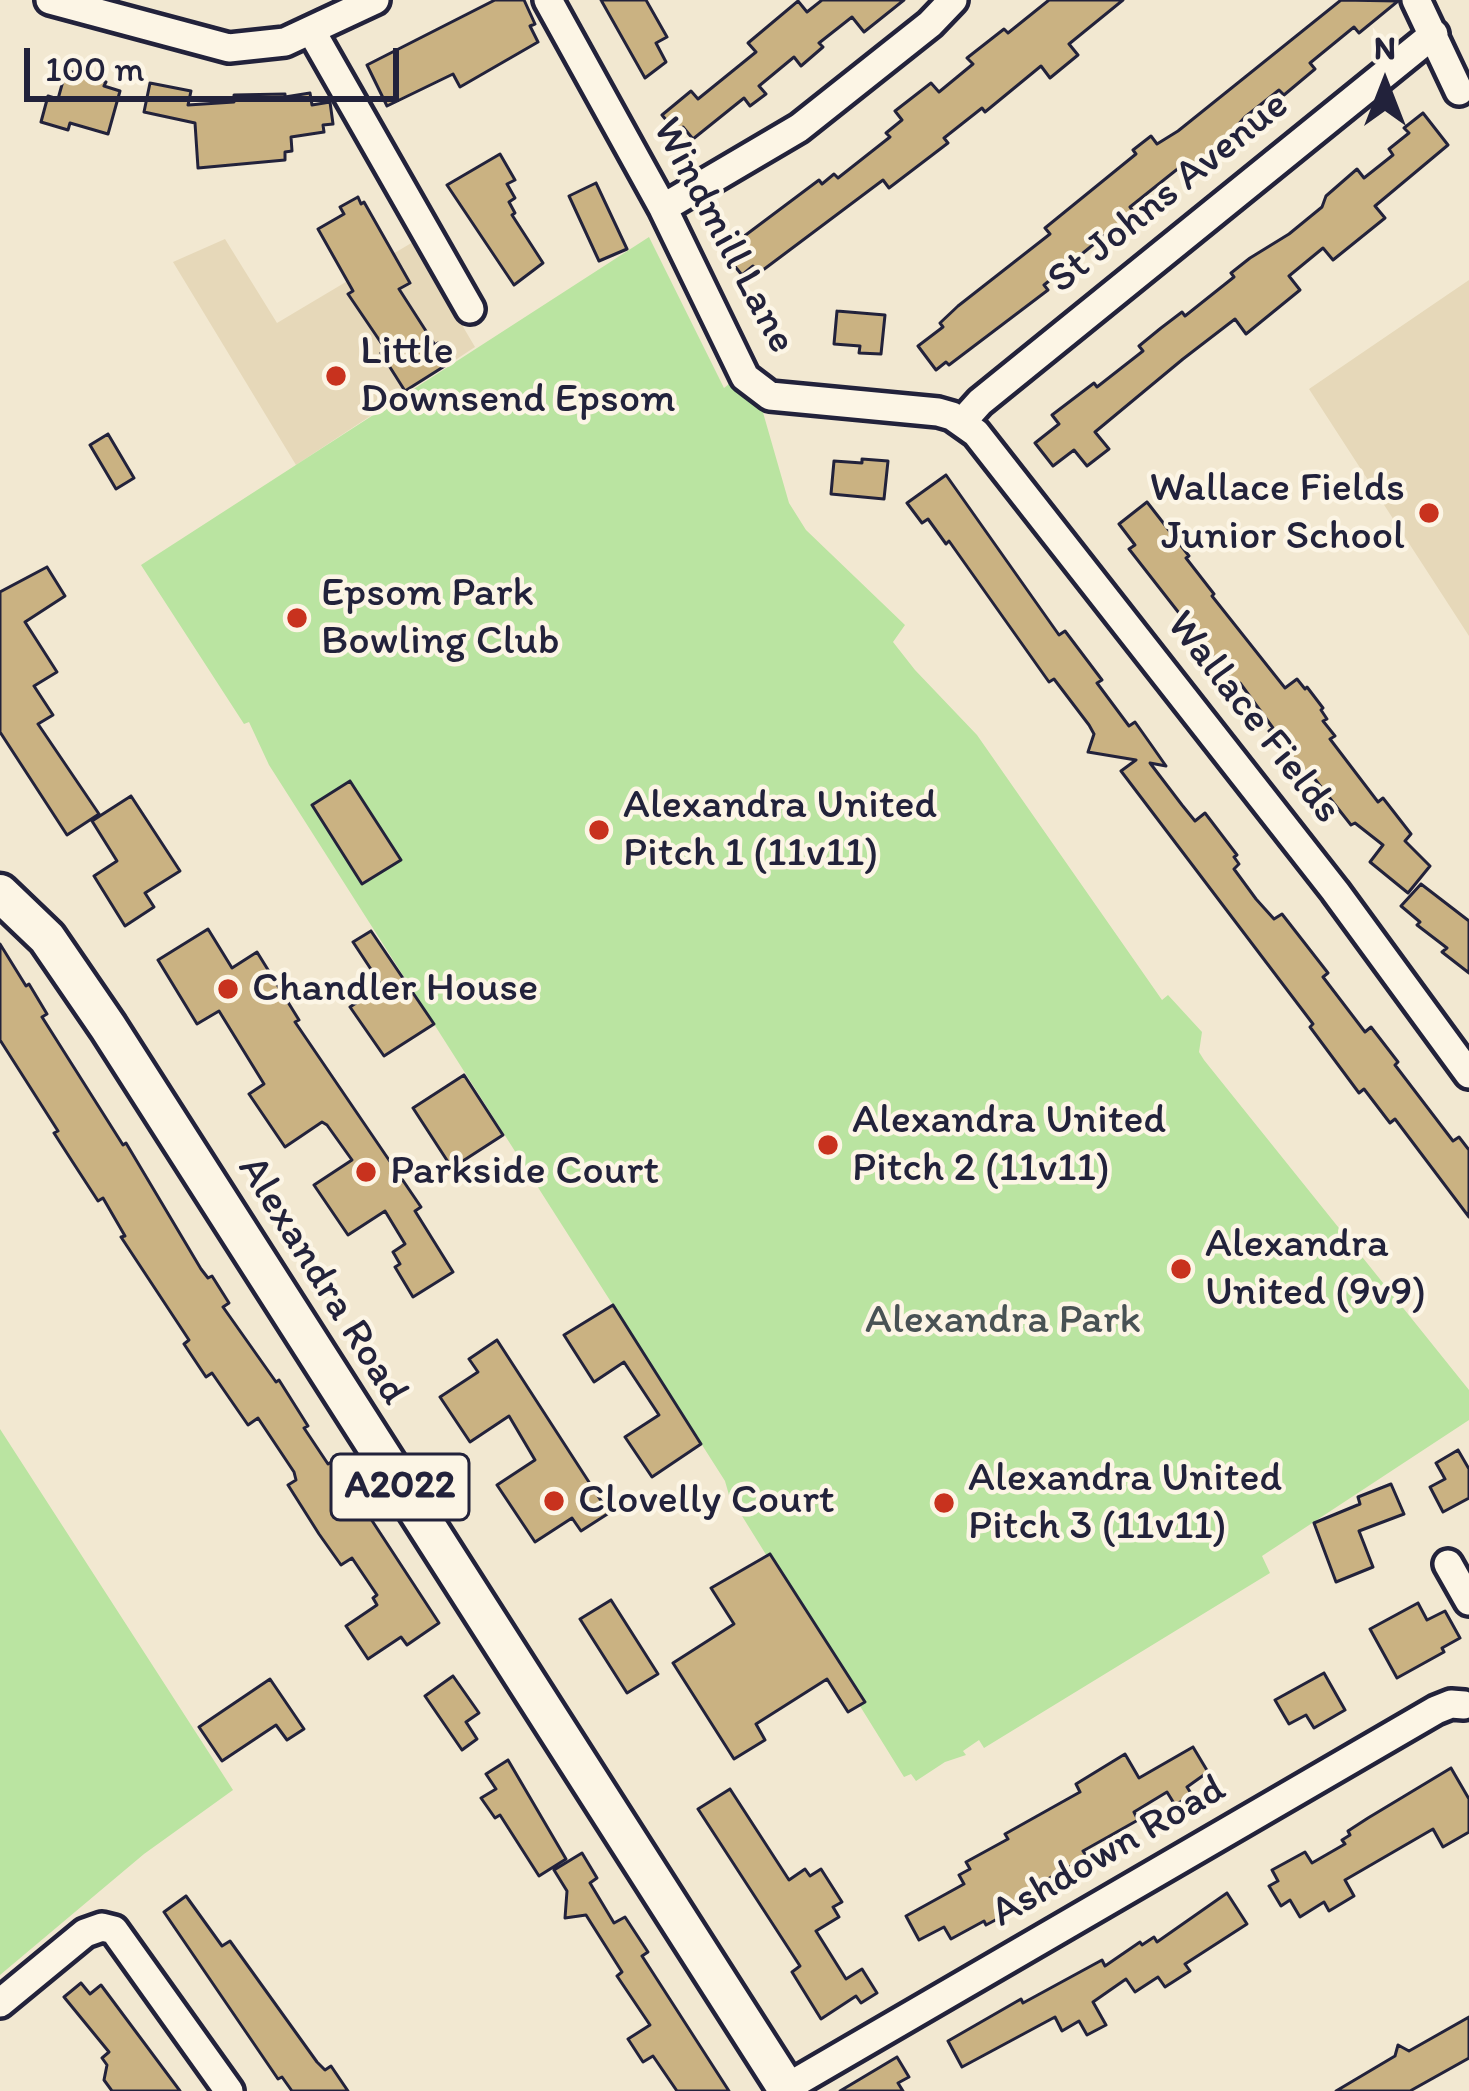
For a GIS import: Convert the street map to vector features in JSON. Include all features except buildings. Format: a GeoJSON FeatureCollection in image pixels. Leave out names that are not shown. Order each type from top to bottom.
{"type":"FeatureCollection","features":[{"type":"Feature","properties":{"kind":"main road","name":"Alexandra Road"},"geometry":{"type":"LineString","coordinates":[[0,893],[47,938],[108,1027],[787,2090]]}},
{"type":"Feature","properties":{"kind":"street"},"geometry":{"type":"LineString","coordinates":[[50,0],[229,48],[262,47],[312,32],[375,0]]}},
{"type":"Feature","properties":{"kind":"street","name":"Windmill Lane"},"geometry":{"type":"LineString","coordinates":[[548,0],[663,208],[737,363],[757,389],[790,399],[938,412],[962,422]]}},
{"type":"Feature","properties":{"kind":"street"},"geometry":{"type":"LineString","coordinates":[[663,208],[799,128],[930,25],[953,0]]}},
{"type":"Feature","properties":{"kind":"street"},"geometry":{"type":"LineString","coordinates":[[1416,0],[1459,91]]}},
{"type":"Feature","properties":{"kind":"street"},"geometry":{"type":"LineString","coordinates":[[312,32],[470,309]]}},
{"type":"Feature","properties":{"kind":"street","name":"St Johns Avenue"},"geometry":{"type":"LineString","coordinates":[[962,422],[980,402],[1433,34]]}},
{"type":"Feature","properties":{"kind":"street","name":"Wallace Fields"},"geometry":{"type":"LineString","coordinates":[[962,422],[1335,891],[1469,1073]]}},
{"type":"Feature","properties":{"kind":"street"},"geometry":{"type":"LineString","coordinates":[[1448,1564],[1469,1601]]}},
{"type":"Feature","properties":{"kind":"street","name":"Ashdown Road"},"geometry":{"type":"LineString","coordinates":[[787,2090],[1436,1710],[1468,1702]]}},
{"type":"Feature","properties":{"kind":"street"},"geometry":{"type":"LineString","coordinates":[[0,2003],[85,1933],[114,1930],[229,2091]]}},
{"type":"Feature","properties":{"kind":"shaded area","name":"Little Downsend Epsom"},"geometry":{"type":"Polygon","coordinates":[[[225,239],[277,323],[413,242],[475,347],[296,465],[173,262],[225,239]]]}},
{"type":"Feature","properties":{"kind":"shaded area","name":"Wallace Fields Junior School"},"geometry":{"type":"Polygon","coordinates":[[[1469,280],[1469,636],[1309,389],[1469,280]]]}},
{"type":"Feature","properties":{"kind":"green space","name":"Alexandra Park"},"geometry":{"type":"Polygon","coordinates":[[[649,237],[724,388],[729,384],[760,402],[789,503],[806,530],[905,625],[893,642],[977,735],[1162,1000],[1168,995],[1202,1032],[1199,1052],[1204,1060],[1469,1390],[1469,1420],[1262,1556],[1270,1573],[984,1748],[979,1740],[963,1751],[966,1755],[916,1781],[911,1774],[904,1777],[729,1495],[725,1481],[269,765],[249,722],[244,724],[141,565],[649,237]]]}},
{"type":"Feature","properties":{"kind":"green space"},"geometry":{"type":"Polygon","coordinates":[[[0,1429],[233,1790],[144,1854],[0,1975],[0,1429]]]}},
{"type":"Feature","properties":{"kind":"place","name":"Little Downsend Epsom"},"geometry":{"type":"Point","coordinates":[336,376]}},
{"type":"Feature","properties":{"kind":"place","name":"Wallace Fields Junior School"},"geometry":{"type":"Point","coordinates":[1429,513]}},
{"type":"Feature","properties":{"kind":"place","name":"Epsom Park Bowling Club"},"geometry":{"type":"Point","coordinates":[297,618]}},
{"type":"Feature","properties":{"kind":"place","name":"Alexandra United Pitch 1 (11v11)"},"geometry":{"type":"Point","coordinates":[599,830]}},
{"type":"Feature","properties":{"kind":"place","name":"Chandler House"},"geometry":{"type":"Point","coordinates":[228,989]}},
{"type":"Feature","properties":{"kind":"place","name":"Alexandra United Pitch 2 (11v11)"},"geometry":{"type":"Point","coordinates":[828,1145]}},
{"type":"Feature","properties":{"kind":"place","name":"Parkside Court"},"geometry":{"type":"Point","coordinates":[366,1172]}},
{"type":"Feature","properties":{"kind":"place","name":"Alexandra United (9v9)"},"geometry":{"type":"Point","coordinates":[1181,1269]}},
{"type":"Feature","properties":{"kind":"place","name":"Clovelly Court"},"geometry":{"type":"Point","coordinates":[554,1501]}},
{"type":"Feature","properties":{"kind":"place","name":"Alexandra United Pitch 3 (11v11)"},"geometry":{"type":"Point","coordinates":[944,1503]}}]}
